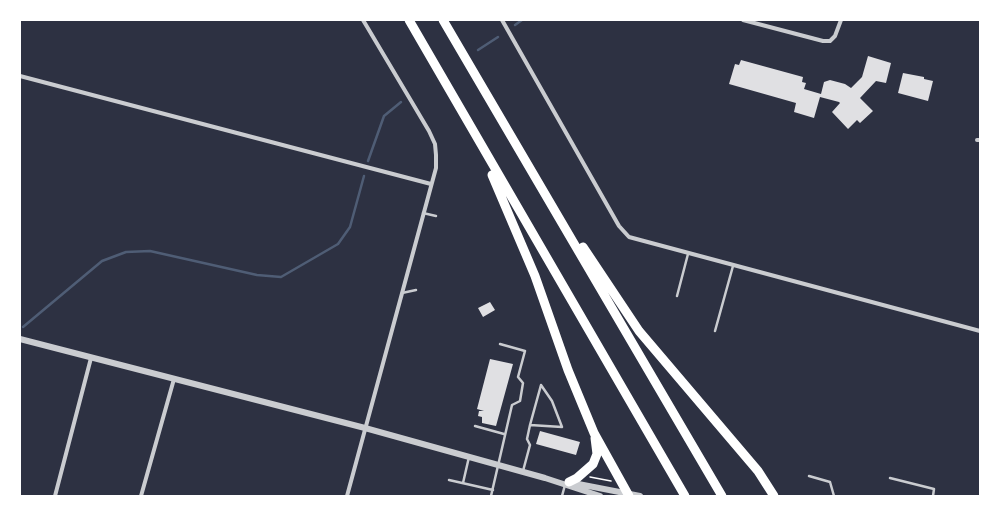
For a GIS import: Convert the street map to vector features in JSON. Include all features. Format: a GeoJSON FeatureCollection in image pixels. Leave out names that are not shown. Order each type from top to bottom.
{"type":"FeatureCollection","features":[{"type":"Feature","properties":{"kind":"highway"},"geometry":{"type":"LineString","coordinates":[[409,20],[685,496]]}},
{"type":"Feature","properties":{"kind":"highway"},"geometry":{"type":"LineString","coordinates":[[443,20],[722,496]]}},
{"type":"Feature","properties":{"kind":"highway"},"geometry":{"type":"LineString","coordinates":[[447,20],[454,40]]}},
{"type":"Feature","properties":{"kind":"highway"},"geometry":{"type":"LineString","coordinates":[[473,131],[535,276],[568,370],[594,433],[628,494]]}},
{"type":"Feature","properties":{"kind":"highway"},"geometry":{"type":"LineString","coordinates":[[533,172],[639,331],[758,471],[774,496]]}},
{"type":"Feature","properties":{"kind":"highway"},"geometry":{"type":"LineString","coordinates":[[567,483],[577,478],[593,464],[597,454],[594,433]]}},
{"type":"Feature","properties":{"kind":"street"},"geometry":{"type":"LineString","coordinates":[[347,496],[436,168],[435,144],[429,131],[363,20]]}},
{"type":"Feature","properties":{"kind":"street"},"geometry":{"type":"LineString","coordinates":[[502,20],[624,233],[636,240],[980,331]]}},
{"type":"Feature","properties":{"kind":"street"},"geometry":{"type":"LineString","coordinates":[[743,20],[823,41],[830,41],[837,33],[842,20]]}},
{"type":"Feature","properties":{"kind":"street"},"geometry":{"type":"LineString","coordinates":[[20,76],[431,184]]}},
{"type":"Feature","properties":{"kind":"street"},"geometry":{"type":"LineString","coordinates":[[20,339],[365,428],[545,478],[640,496]]}},
{"type":"Feature","properties":{"kind":"street"},"geometry":{"type":"LineString","coordinates":[[55,496],[92,358]]}},
{"type":"Feature","properties":{"kind":"street"},"geometry":{"type":"LineString","coordinates":[[140,496],[174,379]]}},
{"type":"Feature","properties":{"kind":"street"},"geometry":{"type":"LineString","coordinates":[[567,483],[600,496]]}},
{"type":"Feature","properties":{"kind":"lane"},"geometry":{"type":"LineString","coordinates":[[423,213],[436,216]]}},
{"type":"Feature","properties":{"kind":"lane"},"geometry":{"type":"LineString","coordinates":[[677,296],[688,254]]}},
{"type":"Feature","properties":{"kind":"lane"},"geometry":{"type":"LineString","coordinates":[[715,331],[732,266]]}},
{"type":"Feature","properties":{"kind":"lane"},"geometry":{"type":"LineString","coordinates":[[401,293],[416,290]]}},
{"type":"Feature","properties":{"kind":"lane"},"geometry":{"type":"LineString","coordinates":[[491,496],[499,465],[504,434],[512,405],[520,401],[523,383],[518,377],[525,351],[500,344]]}},
{"type":"Feature","properties":{"kind":"lane"},"geometry":{"type":"LineString","coordinates":[[523,472],[530,444],[527,439],[530,425],[541,385],[552,401],[562,427],[530,425]]}},
{"type":"Feature","properties":{"kind":"lane"},"geometry":{"type":"LineString","coordinates":[[475,426],[504,434]]}},
{"type":"Feature","properties":{"kind":"lane"},"geometry":{"type":"LineString","coordinates":[[463,483],[469,457]]}},
{"type":"Feature","properties":{"kind":"lane"},"geometry":{"type":"LineString","coordinates":[[809,476],[830,482],[834,496]]}},
{"type":"Feature","properties":{"kind":"lane"},"geometry":{"type":"LineString","coordinates":[[890,478],[934,489],[933,496]]}},
{"type":"Feature","properties":{"kind":"lane"},"geometry":{"type":"LineString","coordinates":[[449,480],[492,490]]}},
{"type":"Feature","properties":{"kind":"lane"},"geometry":{"type":"LineString","coordinates":[[562,496],[567,483]]}},
{"type":"Feature","properties":{"kind":"path"},"geometry":{"type":"LineString","coordinates":[[589,476],[590,478],[611,482]]}},
{"type":"Feature","properties":{"kind":"building"},"geometry":{"type":"Polygon","coordinates":[[[868,56],[891,63],[886,83],[876,81],[860,98],[873,111],[860,123],[857,120],[848,129],[832,112],[840,103],[839,102],[820,97],[814,118],[794,112],[796,103],[729,84],[735,64],[739,65],[741,60],[803,77],[802,82],[806,83],[804,89],[821,94],[824,82],[830,80],[845,84],[851,88],[862,77],[868,56]]]}},
{"type":"Feature","properties":{"kind":"building"},"geometry":{"type":"Polygon","coordinates":[[[903,73],[924,77],[924,79],[933,81],[928,101],[898,93],[903,73]]]}},
{"type":"Feature","properties":{"kind":"building"},"geometry":{"type":"Polygon","coordinates":[[[490,302],[495,310],[483,317],[478,308],[490,302]]]}},
{"type":"Feature","properties":{"kind":"building"},"geometry":{"type":"Polygon","coordinates":[[[490,359],[513,364],[496,426],[482,423],[482,417],[478,416],[479,411],[484,411],[477,409],[490,359]]]}},
{"type":"Feature","properties":{"kind":"building"},"geometry":{"type":"Polygon","coordinates":[[[540,431],[580,442],[576,455],[536,444],[540,431]]]}},
{"type":"Feature","properties":{"kind":"waterway"},"geometry":{"type":"LineString","coordinates":[[515,25],[522,20]]}},
{"type":"Feature","properties":{"kind":"waterway"},"geometry":{"type":"LineString","coordinates":[[478,50],[498,37]]}},
{"type":"Feature","properties":{"kind":"waterway"},"geometry":{"type":"LineString","coordinates":[[368,161],[384,116],[401,102]]}},
{"type":"Feature","properties":{"kind":"waterway"},"geometry":{"type":"LineString","coordinates":[[23,327],[102,261],[126,252],[150,251],[257,275],[281,277],[338,244],[350,227],[364,176]]}}]}
